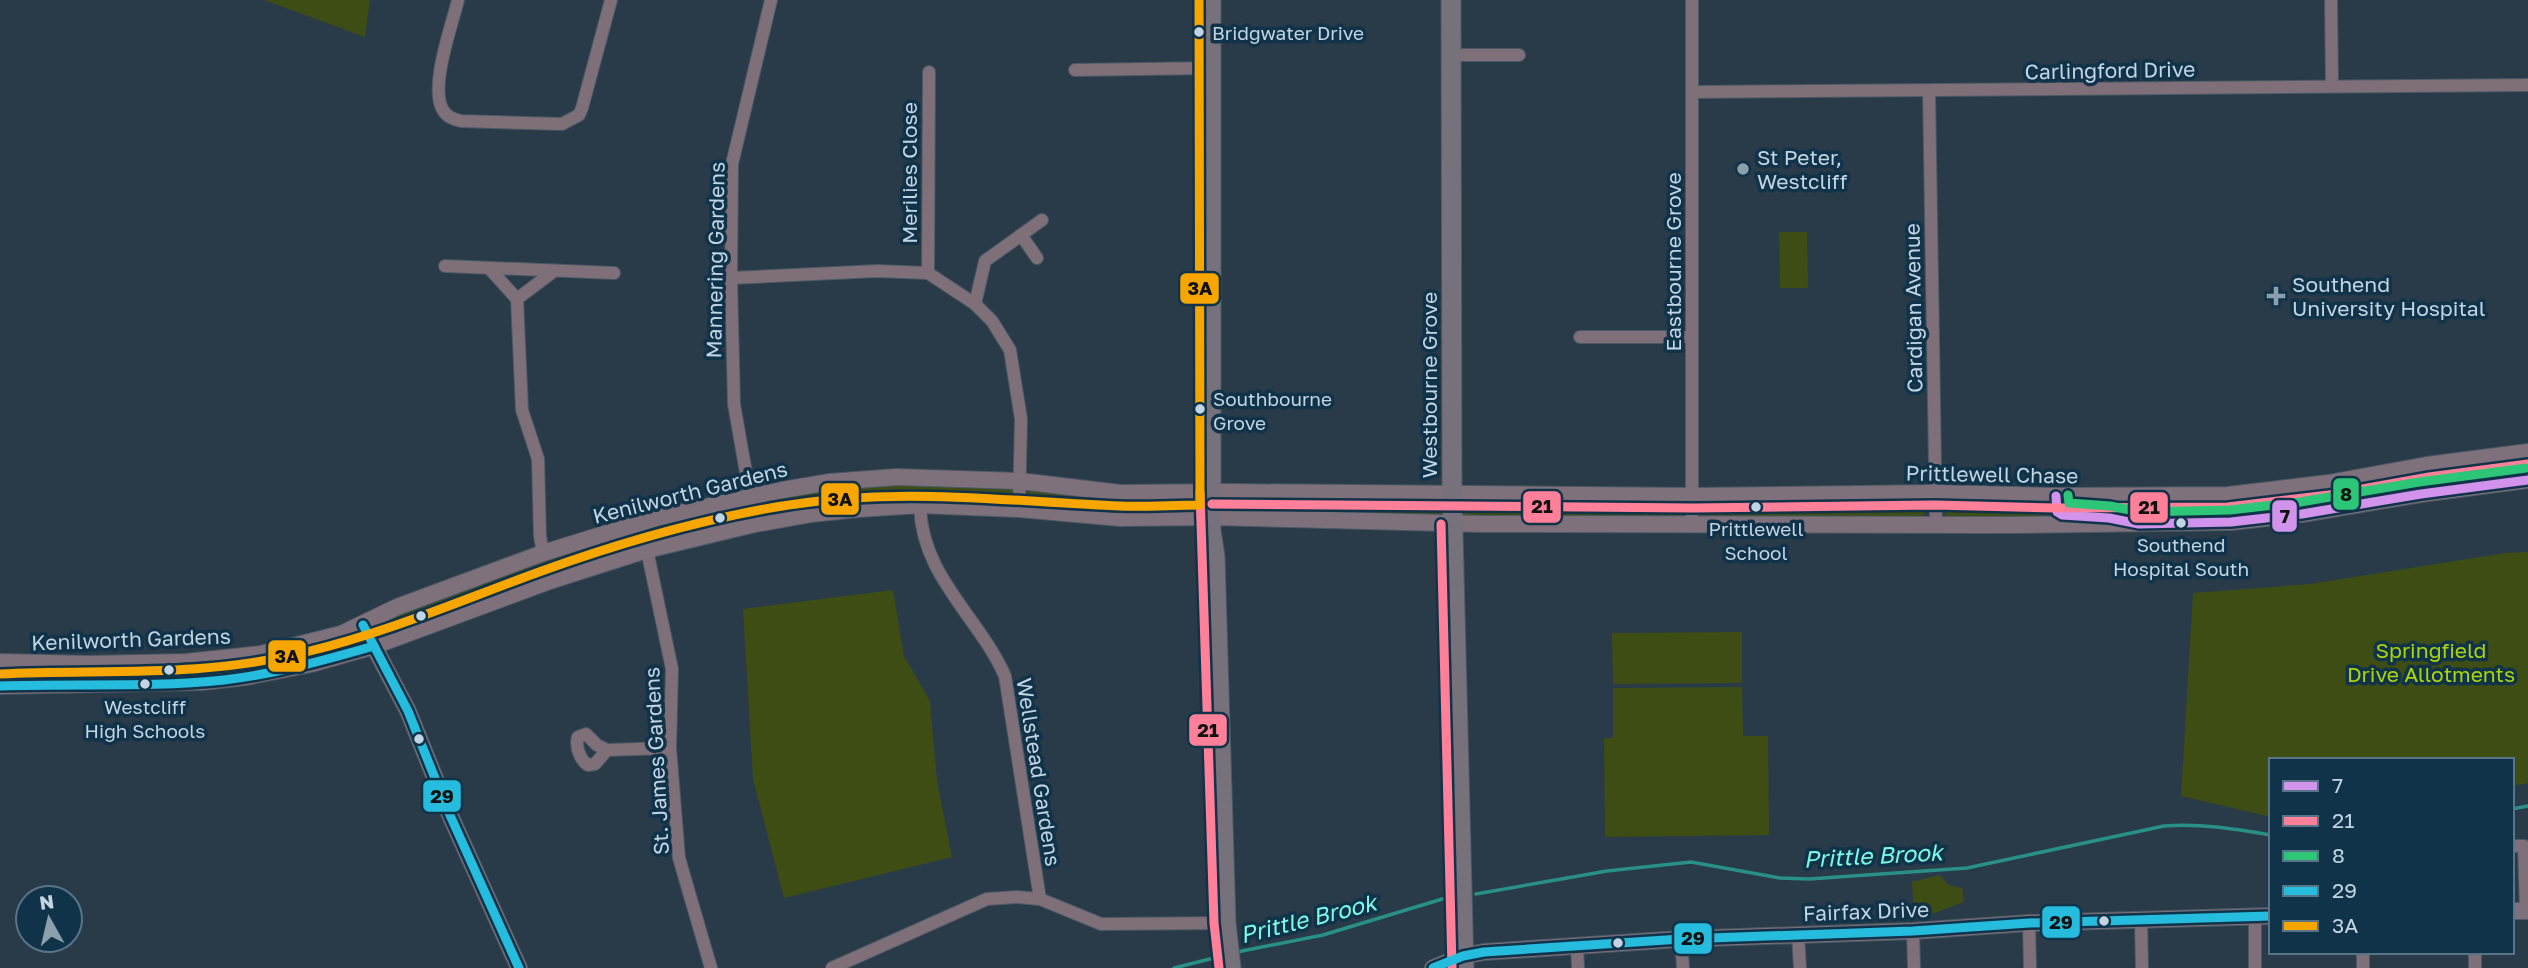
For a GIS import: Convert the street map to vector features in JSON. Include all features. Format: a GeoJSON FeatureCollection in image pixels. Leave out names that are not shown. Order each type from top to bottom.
{"type":"FeatureCollection","features":[{"type":"Feature","properties":{"kind":"main road"},"geometry":{"type":"LineString","coordinates":[[1211,0],[1212,517],[1228,948]]}},
{"type":"Feature","properties":{"kind":"main road","name":"Westbourne Grove"},"geometry":{"type":"LineString","coordinates":[[1451,0],[1452,493],[1463,962]]}},
{"type":"Feature","properties":{"kind":"street"},"geometry":{"type":"LineString","coordinates":[[458,0],[440,71],[438,99],[441,108],[447,115],[461,121],[562,124],[572,121],[582,108],[611,0]]}},
{"type":"Feature","properties":{"kind":"street","name":"Mannering Gardens"},"geometry":{"type":"LineString","coordinates":[[755,524],[734,404],[731,278],[733,164],[771,0]]}},
{"type":"Feature","properties":{"kind":"street","name":"Eastbourne Grove"},"geometry":{"type":"LineString","coordinates":[[1692,0],[1692,525]]}},
{"type":"Feature","properties":{"kind":"street"},"geometry":{"type":"LineString","coordinates":[[2331,0],[2332,86]]}},
{"type":"Feature","properties":{"kind":"street"},"geometry":{"type":"LineString","coordinates":[[1451,55],[1519,55]]}},
{"type":"Feature","properties":{"kind":"street"},"geometry":{"type":"LineString","coordinates":[[1075,70],[1212,68]]}},
{"type":"Feature","properties":{"kind":"street","name":"Merilies Close"},"geometry":{"type":"LineString","coordinates":[[928,273],[929,72]]}},
{"type":"Feature","properties":{"kind":"street","name":"Carlingford Drive"},"geometry":{"type":"LineString","coordinates":[[1693,92],[2528,85]]}},
{"type":"Feature","properties":{"kind":"street","name":"Cardigan Avenue"},"geometry":{"type":"LineString","coordinates":[[1929,91],[1936,525]]}},
{"type":"Feature","properties":{"kind":"street"},"geometry":{"type":"LineString","coordinates":[[975,304],[985,261],[1042,220]]}},
{"type":"Feature","properties":{"kind":"street"},"geometry":{"type":"LineString","coordinates":[[1021,235],[1037,258]]}},
{"type":"Feature","properties":{"kind":"street"},"geometry":{"type":"LineString","coordinates":[[445,266],[614,274]]}},
{"type":"Feature","properties":{"kind":"street"},"geometry":{"type":"LineString","coordinates":[[489,268],[517,299],[522,410],[538,459],[543,553]]}},
{"type":"Feature","properties":{"kind":"street"},"geometry":{"type":"LineString","coordinates":[[517,299],[554,271]]}},
{"type":"Feature","properties":{"kind":"street"},"geometry":{"type":"LineString","coordinates":[[731,278],[877,271],[928,273],[975,304],[992,321],[1010,350],[1021,419],[1019,509]]}},
{"type":"Feature","properties":{"kind":"street"},"geometry":{"type":"LineString","coordinates":[[1580,337],[1691,337]]}},
{"type":"Feature","properties":{"kind":"street","name":"Prittlewell Chase"},"geometry":{"type":"LineString","coordinates":[[1452,493],[1693,496],[1935,493],[2061,496],[2228,495],[2432,470],[2528,452]]}},
{"type":"Feature","properties":{"kind":"street"},"geometry":{"type":"LineString","coordinates":[[2421,494],[2431,487],[2432,470],[2499,482]]}},
{"type":"Feature","properties":{"kind":"street","name":"Kenilworth Gardens"},"geometry":{"type":"LineString","coordinates":[[0,662],[89,664],[198,661],[288,649],[341,634],[391,610],[543,553],[656,518],[750,495],[829,482],[897,477],[1020,481],[1120,493],[1452,493]]}},
{"type":"Feature","properties":{"kind":"street"},"geometry":{"type":"LineString","coordinates":[[1369,492],[1443,500],[1448,504],[1453,519],[1692,525],[2139,524],[2231,522],[2302,514],[2499,482],[2528,480]]}},
{"type":"Feature","properties":{"kind":"street"},"geometry":{"type":"LineString","coordinates":[[1212,494],[1213,502],[1221,509],[1313,520]]}},
{"type":"Feature","properties":{"kind":"street"},"geometry":{"type":"LineString","coordinates":[[2061,496],[2057,512],[2062,515],[2109,517],[2139,524]]}},
{"type":"Feature","properties":{"kind":"street","name":"Kenilworth Gardens"},"geometry":{"type":"LineString","coordinates":[[0,686],[224,680],[311,664],[374,646],[547,582],[647,550],[811,513],[920,505],[1019,509],[1120,518],[1453,519]]}},
{"type":"Feature","properties":{"kind":"street","name":"Wellstead Gardens"},"geometry":{"type":"LineString","coordinates":[[920,505],[924,534],[944,584],[989,647],[1005,676],[1040,899]]}},
{"type":"Feature","properties":{"kind":"street"},"geometry":{"type":"LineString","coordinates":[[2040,525],[2050,523],[2062,515]]}},
{"type":"Feature","properties":{"kind":"street","name":"St. James Gardens"},"geometry":{"type":"LineString","coordinates":[[647,550],[672,669],[670,748],[679,859],[711,968]]}},
{"type":"Feature","properties":{"kind":"street"},"geometry":{"type":"LineString","coordinates":[[363,625],[408,711],[449,813],[519,968]]}},
{"type":"Feature","properties":{"kind":"street"},"geometry":{"type":"LineString","coordinates":[[607,750],[670,748]]}},
{"type":"Feature","properties":{"kind":"street"},"geometry":{"type":"LineString","coordinates":[[2518,846],[2522,911]]}},
{"type":"Feature","properties":{"kind":"street"},"geometry":{"type":"LineString","coordinates":[[832,968],[987,899],[1017,897],[1040,899],[1101,924],[1228,948]]}},
{"type":"Feature","properties":{"kind":"street"},"geometry":{"type":"LineString","coordinates":[[2255,968],[2263,917]]}},
{"type":"Feature","properties":{"kind":"street","name":"Fairfax Drive"},"geometry":{"type":"LineString","coordinates":[[1433,968],[1463,962],[1484,952],[1681,939],[1913,931],[2029,923],[2263,917]]}},
{"type":"Feature","properties":{"kind":"street"},"geometry":{"type":"LineString","coordinates":[[2141,921],[2142,968]]}},
{"type":"Feature","properties":{"kind":"street"},"geometry":{"type":"LineString","coordinates":[[2029,923],[2030,968]]}},
{"type":"Feature","properties":{"kind":"street"},"geometry":{"type":"LineString","coordinates":[[1913,931],[1914,968]]}},
{"type":"Feature","properties":{"kind":"street"},"geometry":{"type":"LineString","coordinates":[[1798,935],[1800,968]]}},
{"type":"Feature","properties":{"kind":"street"},"geometry":{"type":"LineString","coordinates":[[1681,939],[1683,968]]}},
{"type":"Feature","properties":{"kind":"street"},"geometry":{"type":"LineString","coordinates":[[1577,947],[1578,968]]}},
{"type":"Feature","properties":{"kind":"green space"},"geometry":{"type":"Polygon","coordinates":[[[264,0],[370,0],[365,37],[264,0]]]}},
{"type":"Feature","properties":{"kind":"green space"},"geometry":{"type":"Polygon","coordinates":[[[1779,232],[1807,232],[1808,288],[1780,288],[1779,232]]]}},
{"type":"Feature","properties":{"kind":"green space"},"geometry":{"type":"Polygon","coordinates":[[[2528,456],[2528,474],[2486,472],[2441,476],[2441,469],[2528,456]]]}},
{"type":"Feature","properties":{"kind":"green space"},"geometry":{"type":"Polygon","coordinates":[[[2418,473],[2421,485],[2409,491],[2245,515],[2143,518],[2123,511],[2072,511],[2073,503],[2418,473]]]}},
{"type":"Feature","properties":{"kind":"green space"},"geometry":{"type":"Polygon","coordinates":[[[881,482],[1011,485],[1015,496],[1007,503],[880,499],[767,515],[761,510],[760,504],[764,499],[881,482]]]}},
{"type":"Feature","properties":{"kind":"green space"},"geometry":{"type":"Polygon","coordinates":[[[1033,488],[1203,497],[1204,507],[1200,510],[1130,511],[1035,504],[1028,499],[1028,491],[1033,488]]]}},
{"type":"Feature","properties":{"kind":"green space"},"geometry":{"type":"Polygon","coordinates":[[[1233,497],[1440,501],[1448,508],[1442,517],[1234,508],[1233,497]]]}},
{"type":"Feature","properties":{"kind":"green space"},"geometry":{"type":"Polygon","coordinates":[[[1680,499],[1687,506],[1686,514],[1682,517],[1466,517],[1461,511],[1462,504],[1474,501],[1680,499]]]}},
{"type":"Feature","properties":{"kind":"green space"},"geometry":{"type":"Polygon","coordinates":[[[1704,500],[1918,500],[1925,506],[1925,514],[1917,518],[1706,518],[1701,513],[1704,500]]]}},
{"type":"Feature","properties":{"kind":"green space"},"geometry":{"type":"Polygon","coordinates":[[[1947,500],[2049,502],[2050,507],[2042,519],[1946,517],[1942,504],[1947,500]]]}},
{"type":"Feature","properties":{"kind":"green space"},"geometry":{"type":"Polygon","coordinates":[[[742,506],[745,508],[744,519],[380,636],[378,631],[379,620],[554,556],[638,530],[742,506]]]}},
{"type":"Feature","properties":{"kind":"green space","name":"Springfield Drive Allotments"},"geometry":{"type":"Polygon","coordinates":[[[2528,552],[2528,783],[2514,786],[2514,758],[2269,758],[2269,817],[2181,796],[2193,593],[2310,584],[2505,553],[2528,552]]]}},
{"type":"Feature","properties":{"kind":"green space"},"geometry":{"type":"Polygon","coordinates":[[[893,590],[904,656],[930,701],[937,781],[952,857],[784,898],[753,779],[743,609],[893,590]]]}},
{"type":"Feature","properties":{"kind":"green space"},"geometry":{"type":"Polygon","coordinates":[[[1742,632],[1742,683],[1613,684],[1612,633],[1742,632]]]}},
{"type":"Feature","properties":{"kind":"green space"},"geometry":{"type":"Polygon","coordinates":[[[1742,687],[1743,736],[1768,736],[1769,835],[1605,837],[1604,738],[1613,738],[1613,688],[1742,687]]]}},
{"type":"Feature","properties":{"kind":"green space"},"geometry":{"type":"Polygon","coordinates":[[[1940,875],[1948,885],[1962,888],[1964,902],[1932,914],[1914,914],[1912,882],[1940,875]]]}},
{"type":"Feature","properties":{"kind":"waterway","name":"Prittle Brook"},"geometry":{"type":"LineString","coordinates":[[2514,809],[2528,806]]}},
{"type":"Feature","properties":{"kind":"waterway","name":"Prittle Brook"},"geometry":{"type":"LineString","coordinates":[[1476,894],[1607,871],[1691,862],[1780,878],[1809,879],[1967,868],[2177,825],[2269,835]]}},
{"type":"Feature","properties":{"kind":"waterway","name":"Prittle Brook"},"geometry":{"type":"LineString","coordinates":[[1237,952],[1323,935],[1449,897]]}},
{"type":"Feature","properties":{"kind":"waterway","name":"Prittle Brook"},"geometry":{"type":"LineString","coordinates":[[1174,968],[1222,956]]}},
{"type":"Feature","properties":{"kind":"transit line","name":"3A"},"geometry":{"type":"LineString","coordinates":[[0,674],[191,669],[229,666],[306,652],[395,626],[539,572],[626,543],[686,526],[776,507],[864,497],[906,496],[1120,506],[1200,505],[1199,0]]}},
{"type":"Feature","properties":{"kind":"transit line","name":"21"},"geometry":{"type":"LineString","coordinates":[[1212,504],[1693,508],[1935,505],[2056,508],[2228,507],[2329,495],[2429,477],[2528,464]]}},
{"type":"Feature","properties":{"kind":"transit line","name":"8"},"geometry":{"type":"LineString","coordinates":[[2068,495],[2069,503],[2110,506],[2140,512],[2230,510],[2526,468]]}},
{"type":"Feature","properties":{"kind":"transit line","name":"7"},"geometry":{"type":"LineString","coordinates":[[2056,496],[2057,512],[2062,515],[2109,518],[2139,524],[2231,522],[2528,480]]}},
{"type":"Feature","properties":{"kind":"transit line","name":"21"},"geometry":{"type":"LineString","coordinates":[[1200,492],[1214,923],[1219,968]]}},
{"type":"Feature","properties":{"kind":"transit line","name":"21"},"geometry":{"type":"LineString","coordinates":[[1441,524],[1452,968]]}},
{"type":"Feature","properties":{"kind":"transit line","name":"29"},"geometry":{"type":"LineString","coordinates":[[363,625],[408,711],[449,813],[519,968]]}},
{"type":"Feature","properties":{"kind":"transit line","name":"29"},"geometry":{"type":"LineString","coordinates":[[0,686],[168,684],[224,680],[281,670],[374,646]]}},
{"type":"Feature","properties":{"kind":"transit line","name":"29"},"geometry":{"type":"LineString","coordinates":[[1433,968],[1463,956],[1484,952],[1681,939],[1913,931],[2029,923],[2269,916]]}},
{"type":"Feature","properties":{"kind":"place","name":"Bridgwater Drive"},"geometry":{"type":"Point","coordinates":[1199,32]}},
{"type":"Feature","properties":{"kind":"place","name":"St Peter, Westcliff"},"geometry":{"type":"Point","coordinates":[1743,169]}},
{"type":"Feature","properties":{"kind":"place","name":"Southend University Hospital"},"geometry":{"type":"Point","coordinates":[2276,296]}},
{"type":"Feature","properties":{"kind":"place","name":"Southbourne Grove"},"geometry":{"type":"Point","coordinates":[1200,409]}},
{"type":"Feature","properties":{"kind":"place","name":"Prittlewell School"},"geometry":{"type":"Point","coordinates":[1756,507]}},
{"type":"Feature","properties":{"kind":"place","name":"Southend Hospital South"},"geometry":{"type":"Point","coordinates":[2181,523]}},
{"type":"Feature","properties":{"kind":"place","name":"Westcliff High Schools"},"geometry":{"type":"Point","coordinates":[145,684]}}]}
